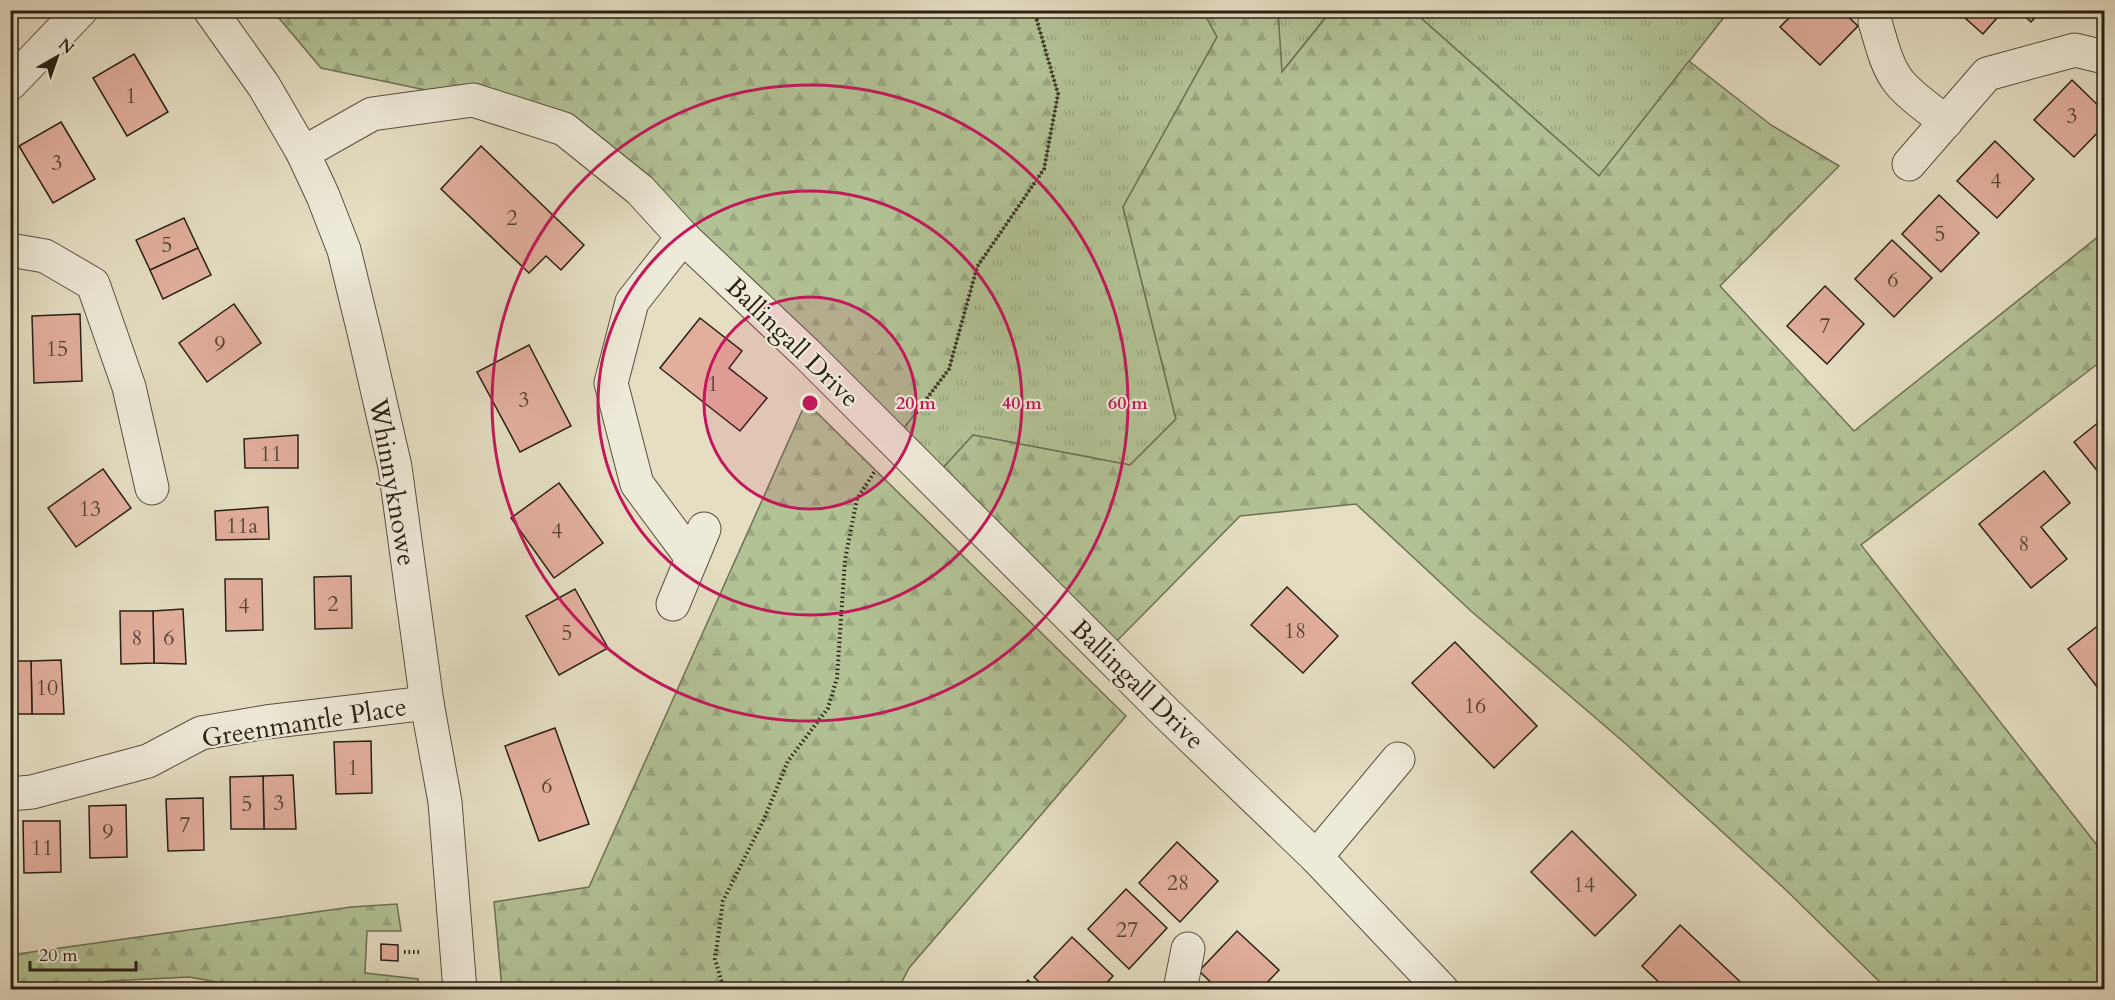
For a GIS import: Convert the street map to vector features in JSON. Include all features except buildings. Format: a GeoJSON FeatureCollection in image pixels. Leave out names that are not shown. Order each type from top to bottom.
{"type":"FeatureCollection","features":[{"type":"Feature","properties":{"kind":"street"},"geometry":{"type":"LineString","coordinates":[[10,84],[81,10]]}},
{"type":"Feature","properties":{"kind":"street","name":"Whinnyknowe"},"geometry":{"type":"LineString","coordinates":[[210,10],[264,86],[303,153],[344,250],[395,466],[427,703],[445,802],[459,990]]}},
{"type":"Feature","properties":{"kind":"street"},"geometry":{"type":"LineString","coordinates":[[1875,22],[1893,72],[1899,82],[1914,98],[1946,122]]}},
{"type":"Feature","properties":{"kind":"street"},"geometry":{"type":"LineString","coordinates":[[1909,164],[1987,74],[2075,50],[2104,57]]}},
{"type":"Feature","properties":{"kind":"street","name":"Ballingall Drive"},"geometry":{"type":"LineString","coordinates":[[303,153],[372,114],[473,100],[564,129],[640,190],[683,237],[806,353],[1165,712],[1316,857],[1442,990]]}},
{"type":"Feature","properties":{"kind":"street"},"geometry":{"type":"LineString","coordinates":[[673,604],[698,544],[637,484],[612,383],[632,302],[683,237]]}},
{"type":"Feature","properties":{"kind":"street"},"geometry":{"type":"LineString","coordinates":[[10,250],[45,256],[93,284],[129,387],[152,488]]}},
{"type":"Feature","properties":{"kind":"street","name":"Greenmantle Place"},"geometry":{"type":"LineString","coordinates":[[10,794],[32,792],[148,761],[201,733],[266,722],[427,703]]}},
{"type":"Feature","properties":{"kind":"street"},"geometry":{"type":"LineString","coordinates":[[1316,857],[1398,759]]}},
{"type":"Feature","properties":{"kind":"street"},"geometry":{"type":"LineString","coordinates":[[1180,990],[1184,960],[1188,949]]}},
{"type":"Feature","properties":{"kind":"path"},"geometry":{"type":"LineString","coordinates":[[724,990],[715,958],[723,901],[764,819],[788,761],[828,708],[837,678],[845,560],[857,499],[894,441],[949,369],[977,267],[1044,169],[1058,94],[1034,10]]}},
{"type":"Feature","properties":{"kind":"green space"},"geometry":{"type":"Polygon","coordinates":[[[273,11],[1034,11],[1058,94],[1044,169],[977,267],[949,369],[894,441],[564,129],[473,100],[321,68],[273,11]]]}},
{"type":"Feature","properties":{"kind":"green space"},"geometry":{"type":"Polygon","coordinates":[[[1034,11],[1203,11],[1217,37],[1123,207],[1176,419],[1130,465],[973,435],[932,480],[894,441],[949,369],[977,267],[1044,169],[1058,94],[1034,11]]]}},
{"type":"Feature","properties":{"kind":"green space"},"geometry":{"type":"Polygon","coordinates":[[[1203,11],[1278,11],[1282,72],[1331,11],[1413,11],[1599,176],[1689,61],[1771,125],[1839,166],[1720,286],[1854,431],[2104,232],[2104,359],[1861,545],[2104,854],[2104,989],[1887,989],[1786,890],[1626,744],[1471,611],[1356,504],[1240,516],[1105,653],[932,480],[973,435],[1130,465],[1176,419],[1123,207],[1217,37],[1203,11]]]}},
{"type":"Feature","properties":{"kind":"green space"},"geometry":{"type":"Polygon","coordinates":[[[1278,11],[1331,11],[1281,73],[1278,11]]]}},
{"type":"Feature","properties":{"kind":"green space"},"geometry":{"type":"Polygon","coordinates":[[[1413,11],[1729,11],[1599,176],[1413,11]]]}},
{"type":"Feature","properties":{"kind":"green space"},"geometry":{"type":"Polygon","coordinates":[[[806,402],[1126,716],[909,968],[898,989],[502,989],[494,902],[589,887],[806,402]]]}},
{"type":"Feature","properties":{"kind":"green space"},"geometry":{"type":"Polygon","coordinates":[[[397,904],[401,931],[367,931],[365,973],[418,979],[419,989],[256,989],[189,977],[109,981],[64,989],[11,989],[11,955],[351,907],[397,904]]]}}]}
